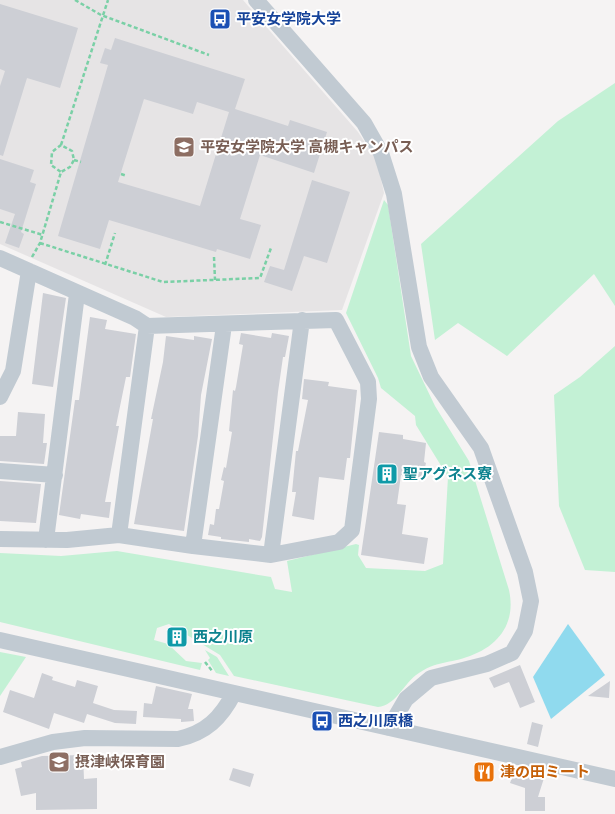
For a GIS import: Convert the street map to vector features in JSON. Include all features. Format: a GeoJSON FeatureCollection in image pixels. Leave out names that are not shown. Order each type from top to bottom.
{"type":"FeatureCollection","features":[{"type":"Feature","properties":{"kind":"street"},"geometry":{"type":"LineString","coordinates":[[256,0],[364,123],[381,153],[394,194],[419,347],[432,377],[481,448],[525,572],[531,601],[525,631],[512,653],[487,664],[431,678],[406,699],[389,728]]}},
{"type":"Feature","properties":{"kind":"street"},"geometry":{"type":"LineString","coordinates":[[0,258],[29,266],[77,294],[135,318],[147,326],[336,320],[368,382],[369,399],[352,530],[339,542],[272,555],[194,546],[120,534],[46,540],[0,539]]}},
{"type":"Feature","properties":{"kind":"street"},"geometry":{"type":"LineString","coordinates":[[0,397],[13,370],[29,266]]}},
{"type":"Feature","properties":{"kind":"street"},"geometry":{"type":"LineString","coordinates":[[46,540],[77,294]]}},
{"type":"Feature","properties":{"kind":"street"},"geometry":{"type":"LineString","coordinates":[[272,555],[302,320]]}},
{"type":"Feature","properties":{"kind":"street"},"geometry":{"type":"LineString","coordinates":[[194,546],[224,325]]}},
{"type":"Feature","properties":{"kind":"street"},"geometry":{"type":"LineString","coordinates":[[120,534],[147,326]]}},
{"type":"Feature","properties":{"kind":"street"},"geometry":{"type":"LineString","coordinates":[[0,471],[54,475]]}},
{"type":"Feature","properties":{"kind":"street"},"geometry":{"type":"LineString","coordinates":[[0,640],[615,779]]}},
{"type":"Feature","properties":{"kind":"street"},"geometry":{"type":"LineString","coordinates":[[0,757],[53,742],[69,740],[128,737],[178,739],[191,736],[203,731],[215,721],[226,708],[234,692]]}},
{"type":"Feature","properties":{"kind":"path"},"geometry":{"type":"LineString","coordinates":[[75,0],[101,16],[209,55]]}},
{"type":"Feature","properties":{"kind":"path"},"geometry":{"type":"LineString","coordinates":[[61,172],[51,165],[52,152],[61,145],[101,16],[108,0]]}},
{"type":"Feature","properties":{"kind":"path"},"geometry":{"type":"LineString","coordinates":[[29,266],[43,235],[61,172],[70,167],[74,160],[72,151],[61,145]]}},
{"type":"Feature","properties":{"kind":"path"},"geometry":{"type":"LineString","coordinates":[[74,160],[81,162]]}},
{"type":"Feature","properties":{"kind":"path"},"geometry":{"type":"LineString","coordinates":[[121,174],[127,176]]}},
{"type":"Feature","properties":{"kind":"path"},"geometry":{"type":"LineString","coordinates":[[0,222],[43,235]]}},
{"type":"Feature","properties":{"kind":"path"},"geometry":{"type":"LineString","coordinates":[[105,265],[115,233]]}},
{"type":"Feature","properties":{"kind":"path"},"geometry":{"type":"LineString","coordinates":[[40,243],[163,282],[260,278],[271,248]]}},
{"type":"Feature","properties":{"kind":"path"},"geometry":{"type":"LineString","coordinates":[[214,257],[215,280]]}},
{"type":"Feature","properties":{"kind":"path"},"geometry":{"type":"LineString","coordinates":[[205,662],[211,670]]}},
{"type":"Feature","properties":{"kind":"shaded area","name":"平安女学院大学 高槻キャンパス"},"geometry":{"type":"Polygon","coordinates":[[[0,0],[243,0],[358,132],[377,161],[384,193],[342,310],[166,317],[0,244],[0,0]]]}},
{"type":"Feature","properties":{"kind":"green space"},"geometry":{"type":"Polygon","coordinates":[[[615,83],[615,306],[594,274],[507,356],[458,323],[435,340],[421,244],[558,121],[615,83]]]}},
{"type":"Feature","properties":{"kind":"green space"},"geometry":{"type":"Polygon","coordinates":[[[384,200],[388,205],[411,356],[435,406],[469,461],[509,590],[511,602],[508,622],[497,639],[490,646],[470,656],[423,670],[411,679],[395,699],[378,707],[234,676],[220,655],[169,624],[157,628],[154,640],[168,644],[186,661],[202,663],[200,670],[0,622],[0,553],[61,556],[117,551],[271,577],[275,589],[292,592],[287,561],[356,544],[359,545],[358,555],[366,568],[425,571],[443,564],[448,477],[416,425],[415,416],[381,388],[378,378],[346,313],[384,200]]]}},
{"type":"Feature","properties":{"kind":"green space"},"geometry":{"type":"Polygon","coordinates":[[[615,346],[615,572],[585,570],[559,506],[554,395],[580,377],[615,346]]]}},
{"type":"Feature","properties":{"kind":"green space"},"geometry":{"type":"Polygon","coordinates":[[[205,650],[217,657],[229,676],[216,673],[208,660],[210,658],[205,650]]]}},
{"type":"Feature","properties":{"kind":"green space"},"geometry":{"type":"Polygon","coordinates":[[[0,652],[26,657],[0,696],[0,652]]]}},
{"type":"Feature","properties":{"kind":"water"},"geometry":{"type":"Polygon","coordinates":[[[568,624],[605,675],[551,719],[533,677],[568,624]]]}},
{"type":"Feature","properties":{"kind":"building"},"geometry":{"type":"Polygon","coordinates":[[[0,4],[78,28],[60,88],[27,78],[3,156],[0,155],[0,86],[5,71],[0,69],[0,4]]]}},
{"type":"Feature","properties":{"kind":"building"},"geometry":{"type":"Polygon","coordinates":[[[115,38],[245,79],[235,109],[288,126],[290,120],[327,132],[314,173],[260,155],[240,219],[261,225],[250,259],[217,249],[216,252],[109,220],[100,249],[58,236],[108,65],[100,63],[105,48],[111,50],[115,38]],[[144,99],[118,182],[200,206],[229,112],[197,102],[193,114],[144,99]]]}},
{"type":"Feature","properties":{"kind":"building"},"geometry":{"type":"Polygon","coordinates":[[[0,159],[34,170],[30,182],[36,184],[21,232],[24,234],[19,248],[5,243],[15,214],[0,209],[0,159]]]}},
{"type":"Feature","properties":{"kind":"building"},"geometry":{"type":"Polygon","coordinates":[[[312,180],[350,192],[327,263],[304,256],[292,291],[264,282],[270,266],[284,270],[312,180]]]}},
{"type":"Feature","properties":{"kind":"building"},"geometry":{"type":"Polygon","coordinates":[[[43,293],[66,298],[53,387],[32,384],[43,293]]]}},
{"type":"Feature","properties":{"kind":"building"},"geometry":{"type":"Polygon","coordinates":[[[90,317],[107,320],[105,329],[136,334],[130,377],[126,377],[116,426],[119,426],[105,502],[111,502],[109,518],[81,514],[80,519],[59,515],[75,400],[79,400],[90,317]]]}},
{"type":"Feature","properties":{"kind":"building"},"geometry":{"type":"Polygon","coordinates":[[[241,333],[271,338],[272,333],[289,336],[285,357],[283,357],[278,392],[262,537],[260,541],[249,539],[249,542],[221,539],[221,537],[208,535],[210,524],[214,525],[216,509],[219,509],[224,481],[221,480],[224,467],[226,468],[232,432],[229,431],[233,390],[235,391],[236,387],[243,345],[239,344],[241,333]]]}},
{"type":"Feature","properties":{"kind":"building"},"geometry":{"type":"Polygon","coordinates":[[[166,336],[194,340],[194,336],[212,339],[201,395],[198,436],[184,531],[134,524],[166,336]]]}},
{"type":"Feature","properties":{"kind":"building"},"geometry":{"type":"Polygon","coordinates":[[[304,379],[329,382],[328,386],[357,390],[350,458],[347,458],[344,480],[319,477],[314,520],[292,516],[296,492],[292,492],[296,451],[298,451],[308,400],[302,399],[304,379]]]}},
{"type":"Feature","properties":{"kind":"building"},"geometry":{"type":"Polygon","coordinates":[[[18,412],[45,414],[43,443],[47,443],[44,464],[0,461],[0,436],[16,436],[18,412]]]}},
{"type":"Feature","properties":{"kind":"building","name":"聖アグネス寮"},"geometry":{"type":"Polygon","coordinates":[[[379,432],[403,435],[403,439],[426,443],[424,462],[426,463],[422,480],[401,475],[397,504],[406,505],[402,534],[428,538],[424,564],[361,555],[379,432]]]}},
{"type":"Feature","properties":{"kind":"building"},"geometry":{"type":"Polygon","coordinates":[[[0,481],[41,484],[36,523],[0,521],[0,481]]]}},
{"type":"Feature","properties":{"kind":"building"},"geometry":{"type":"Polygon","coordinates":[[[520,665],[535,702],[520,708],[509,682],[494,688],[489,678],[520,665]]]}},
{"type":"Feature","properties":{"kind":"building"},"geometry":{"type":"Polygon","coordinates":[[[42,673],[53,677],[52,680],[75,687],[77,680],[98,686],[93,703],[114,710],[137,711],[136,724],[115,723],[87,714],[84,723],[54,713],[49,729],[3,712],[10,690],[34,698],[42,673]]]}},
{"type":"Feature","properties":{"kind":"building"},"geometry":{"type":"Polygon","coordinates":[[[610,681],[609,698],[588,696],[610,681]]]}},
{"type":"Feature","properties":{"kind":"building"},"geometry":{"type":"Polygon","coordinates":[[[156,686],[192,694],[188,709],[193,709],[194,721],[181,722],[181,719],[143,717],[144,703],[152,704],[156,686]]]}},
{"type":"Feature","properties":{"kind":"building"},"geometry":{"type":"Polygon","coordinates":[[[532,722],[543,725],[538,747],[527,744],[532,722]]]}},
{"type":"Feature","properties":{"kind":"building"},"geometry":{"type":"Polygon","coordinates":[[[83,755],[84,779],[97,778],[97,809],[36,810],[36,793],[21,796],[15,769],[22,767],[21,762],[42,756],[83,755]]]}},
{"type":"Feature","properties":{"kind":"building"},"geometry":{"type":"Polygon","coordinates":[[[233,768],[254,774],[250,787],[229,780],[233,768]]]}},
{"type":"Feature","properties":{"kind":"building"},"geometry":{"type":"Polygon","coordinates":[[[515,770],[544,778],[538,797],[545,797],[545,811],[525,811],[525,788],[510,783],[515,770]]]}},
{"type":"Feature","properties":{"kind":"place","name":"平安女学院大学"},"geometry":{"type":"Point","coordinates":[220,19]}},
{"type":"Feature","properties":{"kind":"place","name":"平安女学院大学 高槻キャンパス"},"geometry":{"type":"Point","coordinates":[184,147]}},
{"type":"Feature","properties":{"kind":"place","name":"聖アグネス寮"},"geometry":{"type":"Point","coordinates":[387,474]}},
{"type":"Feature","properties":{"kind":"place","name":"西之川原"},"geometry":{"type":"Point","coordinates":[177,637]}},
{"type":"Feature","properties":{"kind":"place","name":"西之川原橋"},"geometry":{"type":"Point","coordinates":[322,721]}},
{"type":"Feature","properties":{"kind":"place","name":"摂津峡保育園"},"geometry":{"type":"Point","coordinates":[59,762]}},
{"type":"Feature","properties":{"kind":"place","name":"津の田ミート"},"geometry":{"type":"Point","coordinates":[484,772]}}]}
